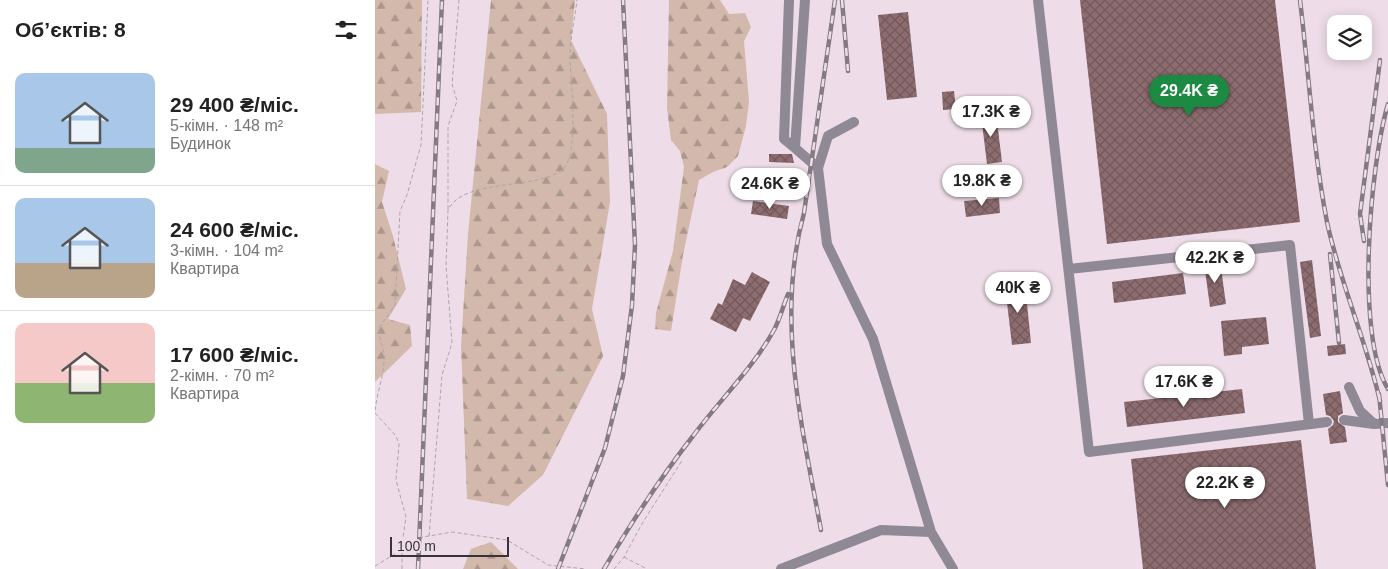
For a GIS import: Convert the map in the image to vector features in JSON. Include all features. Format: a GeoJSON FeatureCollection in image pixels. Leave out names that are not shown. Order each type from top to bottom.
{"type":"FeatureCollection","features":[{"type":"Feature","properties":{"kind":"lane"},"geometry":{"type":"LineString","coordinates":[[789,0],[784,139],[818,168]]}},
{"type":"Feature","properties":{"kind":"lane"},"geometry":{"type":"LineString","coordinates":[[795,148],[805,0]]}},
{"type":"Feature","properties":{"kind":"lane"},"geometry":{"type":"LineString","coordinates":[[1038,0],[1089,452],[1327,422]]}},
{"type":"Feature","properties":{"kind":"lane"},"geometry":{"type":"LineString","coordinates":[[854,122],[828,136],[818,168],[827,244],[873,339],[931,532],[953,569]]}},
{"type":"Feature","properties":{"kind":"lane"},"geometry":{"type":"LineString","coordinates":[[1069,269],[1290,245],[1309,424]]}},
{"type":"Feature","properties":{"kind":"lane"},"geometry":{"type":"LineString","coordinates":[[1349,387],[1360,411],[1374,424]]}},
{"type":"Feature","properties":{"kind":"lane"},"geometry":{"type":"LineString","coordinates":[[1344,420],[1374,424],[1388,423]]}},
{"type":"Feature","properties":{"kind":"lane"},"geometry":{"type":"LineString","coordinates":[[781,569],[881,530],[931,532]]}},
{"type":"Feature","properties":{"kind":"path"},"geometry":{"type":"LineString","coordinates":[[403,569],[402,551],[406,517],[396,480],[399,444],[396,436],[375,413],[376,401],[383,378],[385,356],[378,332],[395,305],[400,211],[407,195],[421,145],[428,0]]}},
{"type":"Feature","properties":{"kind":"path"},"geometry":{"type":"LineString","coordinates":[[429,536],[442,375],[452,343],[445,266],[448,210],[446,191],[448,126],[457,101],[452,84],[459,0]]}},
{"type":"Feature","properties":{"kind":"path"},"geometry":{"type":"LineString","coordinates":[[448,210],[451,204],[469,193],[547,177],[564,169],[569,160],[574,132],[570,55],[577,0]]}},
{"type":"Feature","properties":{"kind":"path"},"geometry":{"type":"LineString","coordinates":[[614,569],[624,557],[643,522],[683,459]]}},
{"type":"Feature","properties":{"kind":"path"},"geometry":{"type":"LineString","coordinates":[[375,566],[423,538],[452,532],[507,540],[548,565],[586,569]]}},
{"type":"Feature","properties":{"kind":"path"},"geometry":{"type":"LineString","coordinates":[[624,557],[647,569]]}},
{"type":"Feature","properties":{"kind":"green space"},"geometry":{"type":"Polygon","coordinates":[[[375,0],[422,0],[421,112],[375,114],[375,0]]]}},
{"type":"Feature","properties":{"kind":"green space"},"geometry":{"type":"Polygon","coordinates":[[[491,0],[575,0],[571,40],[607,114],[610,202],[592,309],[603,356],[543,475],[508,506],[467,499],[461,346],[468,234],[491,0]]]}},
{"type":"Feature","properties":{"kind":"green space"},"geometry":{"type":"Polygon","coordinates":[[[669,0],[720,0],[729,14],[745,13],[751,27],[744,41],[749,102],[746,126],[738,156],[727,167],[699,180],[683,255],[671,331],[655,329],[656,313],[673,251],[684,167],[680,151],[671,140],[667,108],[669,0]]]}},
{"type":"Feature","properties":{"kind":"green space"},"geometry":{"type":"Polygon","coordinates":[[[375,164],[389,171],[382,202],[393,236],[406,289],[388,319],[410,325],[412,346],[375,382],[375,164]]]}},
{"type":"Feature","properties":{"kind":"green space"},"geometry":{"type":"Polygon","coordinates":[[[491,542],[518,569],[463,569],[471,549],[491,542]]]}},
{"type":"Feature","properties":{"kind":"building"},"geometry":{"type":"Polygon","coordinates":[[[1080,0],[1275,0],[1300,222],[1107,244],[1080,0]]]}},
{"type":"Feature","properties":{"kind":"building"},"geometry":{"type":"Polygon","coordinates":[[[908,12],[917,97],[887,100],[878,15],[908,12]]]}},
{"type":"Feature","properties":{"kind":"building"},"geometry":{"type":"Polygon","coordinates":[[[954,91],[956,109],[943,110],[942,92],[954,91]]]}},
{"type":"Feature","properties":{"kind":"building"},"geometry":{"type":"Polygon","coordinates":[[[996,113],[1002,162],[987,164],[981,115],[996,113]]]}},
{"type":"Feature","properties":{"kind":"building"},"geometry":{"type":"Polygon","coordinates":[[[769,154],[792,154],[794,163],[769,162],[769,154]]]}},
{"type":"Feature","properties":{"kind":"building"},"geometry":{"type":"Polygon","coordinates":[[[999,198],[1000,213],[966,217],[964,201],[999,198]]]}},
{"type":"Feature","properties":{"kind":"building"},"geometry":{"type":"Polygon","coordinates":[[[753,201],[789,206],[787,219],[751,214],[753,201]]]}},
{"type":"Feature","properties":{"kind":"building"},"geometry":{"type":"Polygon","coordinates":[[[1312,260],[1321,336],[1310,338],[1300,262],[1312,260]]]}},
{"type":"Feature","properties":{"kind":"building"},"geometry":{"type":"Polygon","coordinates":[[[1220,261],[1226,304],[1210,307],[1204,263],[1220,261]]]}},
{"type":"Feature","properties":{"kind":"building"},"geometry":{"type":"Polygon","coordinates":[[[752,272],[770,282],[750,321],[743,318],[736,332],[710,319],[718,303],[722,305],[733,279],[745,285],[752,272]]]}},
{"type":"Feature","properties":{"kind":"building"},"geometry":{"type":"Polygon","coordinates":[[[1183,273],[1186,294],[1114,303],[1112,282],[1183,273]]]}},
{"type":"Feature","properties":{"kind":"building"},"geometry":{"type":"Polygon","coordinates":[[[1025,284],[1031,343],[1012,345],[1005,286],[1025,284]]]}},
{"type":"Feature","properties":{"kind":"building"},"geometry":{"type":"Polygon","coordinates":[[[1266,317],[1269,344],[1242,347],[1242,354],[1224,356],[1221,321],[1266,317]]]}},
{"type":"Feature","properties":{"kind":"building"},"geometry":{"type":"Polygon","coordinates":[[[1345,344],[1346,354],[1328,356],[1327,346],[1345,344]]]}},
{"type":"Feature","properties":{"kind":"building"},"geometry":{"type":"Polygon","coordinates":[[[1242,389],[1245,413],[1127,427],[1124,402],[1242,389]]]}},
{"type":"Feature","properties":{"kind":"building"},"geometry":{"type":"Polygon","coordinates":[[[1340,391],[1343,413],[1338,416],[1338,422],[1345,427],[1347,442],[1330,444],[1328,429],[1333,425],[1334,421],[1330,416],[1326,415],[1323,394],[1340,391]]]}},
{"type":"Feature","properties":{"kind":"building"},"geometry":{"type":"Polygon","coordinates":[[[1301,440],[1316,569],[1143,569],[1131,459],[1301,440]]]}},
{"type":"Feature","properties":{"kind":"railway"},"geometry":{"type":"LineString","coordinates":[[418,569],[442,0]]}},
{"type":"Feature","properties":{"kind":"railway"},"geometry":{"type":"LineString","coordinates":[[558,569],[605,448],[623,376],[632,305],[635,245],[623,0]]}},
{"type":"Feature","properties":{"kind":"railway"},"geometry":{"type":"LineString","coordinates":[[821,530],[806,451],[795,372],[792,292],[796,253],[804,213],[835,0]]}},
{"type":"Feature","properties":{"kind":"railway"},"geometry":{"type":"LineString","coordinates":[[842,0],[848,71]]}},
{"type":"Feature","properties":{"kind":"railway"},"geometry":{"type":"LineString","coordinates":[[1300,0],[1315,140],[1327,222],[1332,245],[1368,356],[1380,401]]}},
{"type":"Feature","properties":{"kind":"railway"},"geometry":{"type":"LineString","coordinates":[[1364,241],[1360,214],[1380,60]]}},
{"type":"Feature","properties":{"kind":"railway"},"geometry":{"type":"LineString","coordinates":[[1388,104],[1381,131],[1376,166],[1371,207],[1369,249],[1369,291],[1372,331],[1378,364],[1388,389]]}},
{"type":"Feature","properties":{"kind":"railway"},"geometry":{"type":"LineString","coordinates":[[1330,254],[1339,343]]}},
{"type":"Feature","properties":{"kind":"railway"},"geometry":{"type":"LineString","coordinates":[[604,569],[635,518],[669,468],[766,344],[776,326],[788,294]]}},
{"type":"Feature","properties":{"kind":"railway"},"geometry":{"type":"LineString","coordinates":[[1379,394],[1388,485]]}}]}
